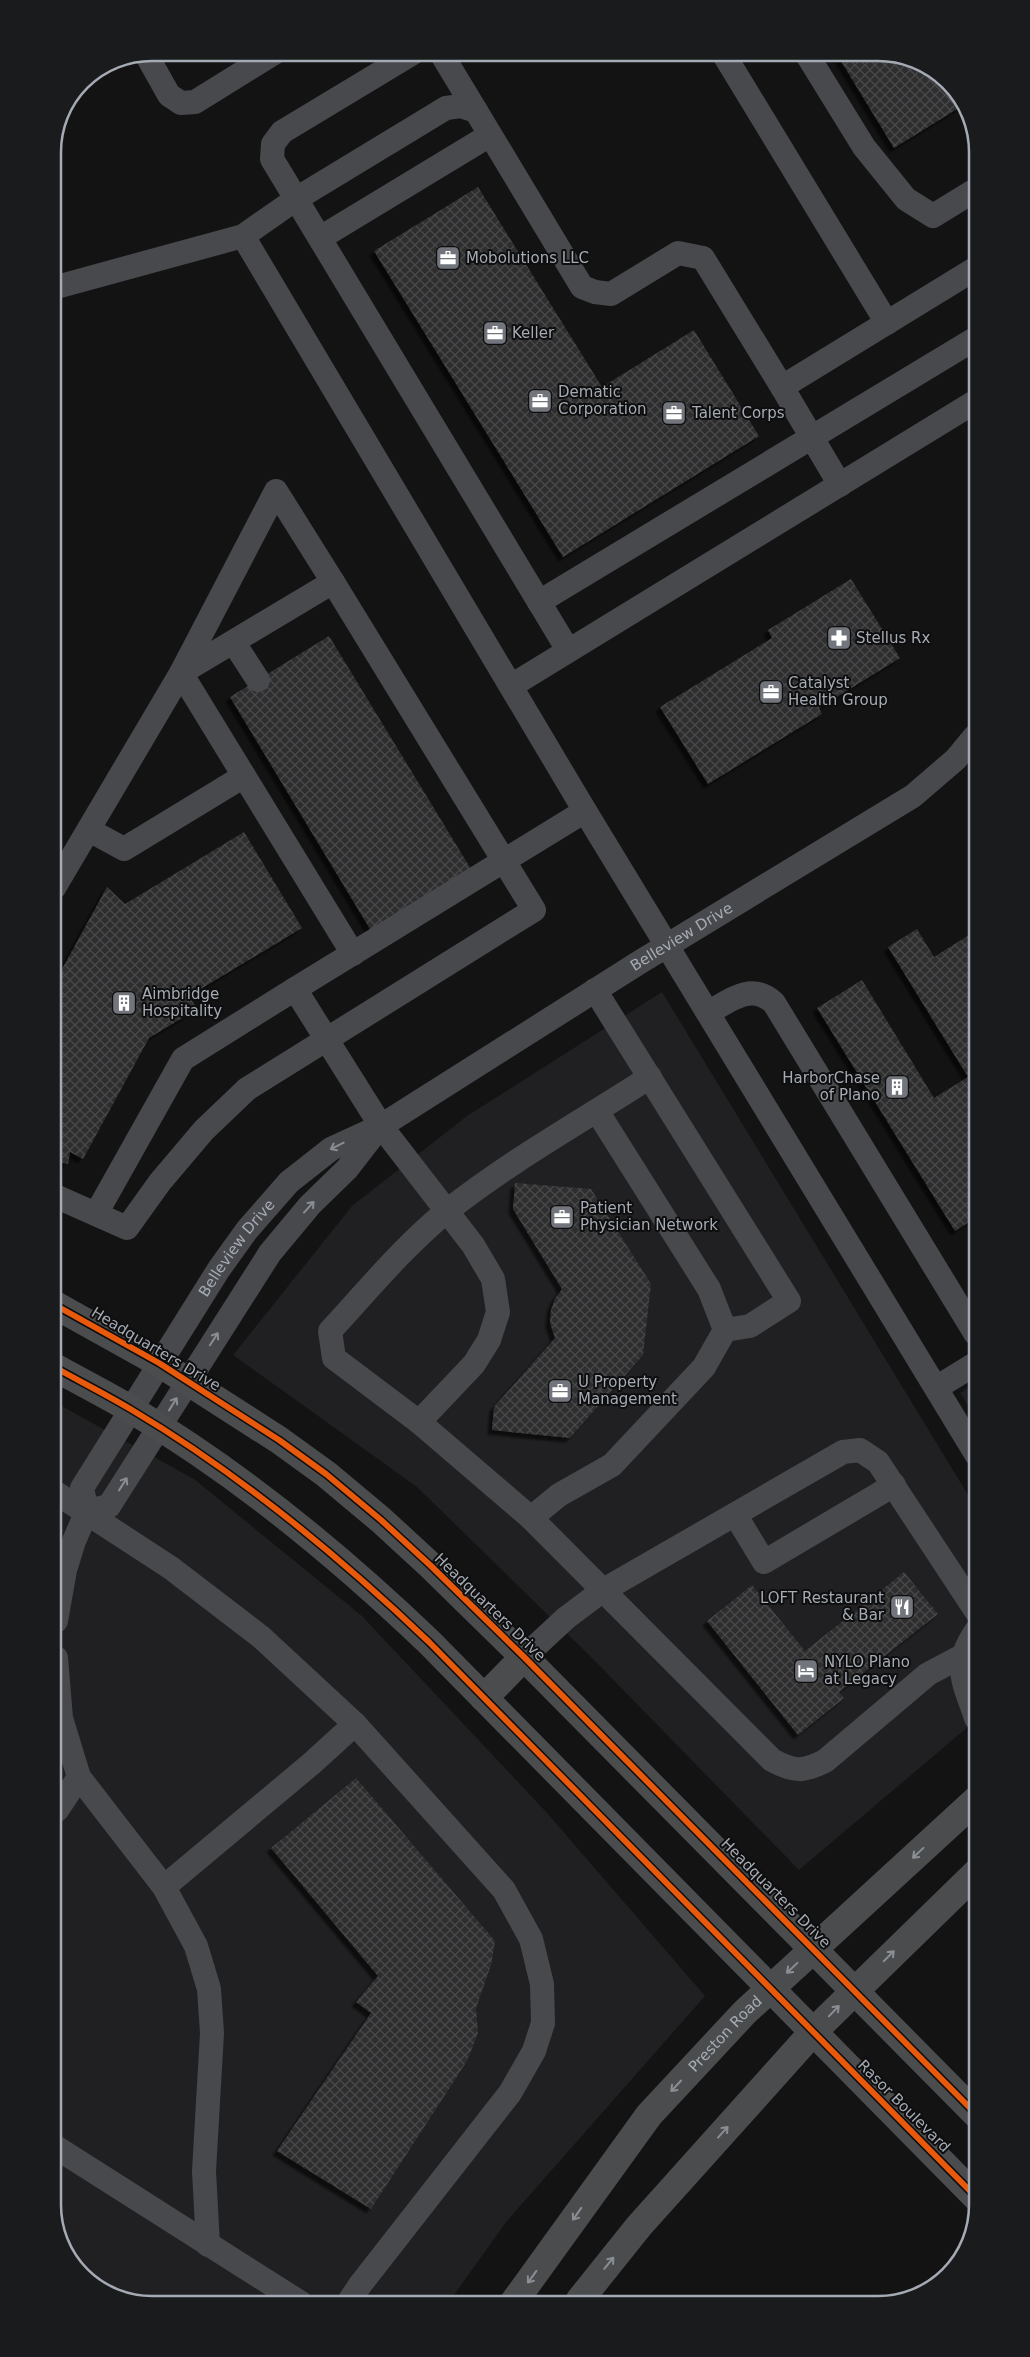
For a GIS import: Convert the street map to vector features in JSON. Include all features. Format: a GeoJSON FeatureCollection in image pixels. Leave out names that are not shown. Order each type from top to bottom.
{"type":"FeatureCollection","features":[{"type":"Feature","properties":{"kind":"main road","name":"Headquarters Drive"},"geometry":{"type":"LineString","coordinates":[[61,1308],[188,1380],[326,1474],[431,1566],[855,1990]]}},
{"type":"Feature","properties":{"kind":"main road"},"geometry":{"type":"LineString","coordinates":[[61,1371],[132,1409],[238,1480],[346,1566],[422,1636],[590,1808],[814,2031]]}},
{"type":"Feature","properties":{"kind":"main road"},"geometry":{"type":"LineString","coordinates":[[484,1698],[524,1657]]}},
{"type":"Feature","properties":{"kind":"main road","name":"Preston Road"},"geometry":{"type":"LineString","coordinates":[[518,2296],[649,2115],[745,2012],[969,1806]]}},
{"type":"Feature","properties":{"kind":"main road"},"geometry":{"type":"LineString","coordinates":[[584,2296],[639,2226],[814,2031],[969,1880]]}},
{"type":"Feature","properties":{"kind":"main road"},"geometry":{"type":"LineString","coordinates":[[855,1990],[969,2107]]}},
{"type":"Feature","properties":{"kind":"main road","name":"Rasor Boulevard"},"geometry":{"type":"LineString","coordinates":[[814,2031],[969,2189]]}},
{"type":"Feature","properties":{"kind":"street"},"geometry":{"type":"LineString","coordinates":[[150,61],[169,95],[180,103],[195,102],[260,61]]}},
{"type":"Feature","properties":{"kind":"street"},"geometry":{"type":"LineString","coordinates":[[400,61],[282,132],[273,144],[272,159],[568,650]]}},
{"type":"Feature","properties":{"kind":"street"},"geometry":{"type":"LineString","coordinates":[[446,61],[582,287],[595,292],[611,294],[678,253],[703,258],[840,485]]}},
{"type":"Feature","properties":{"kind":"street"},"geometry":{"type":"LineString","coordinates":[[728,61],[887,323]]}},
{"type":"Feature","properties":{"kind":"street"},"geometry":{"type":"LineString","coordinates":[[811,61],[864,146],[906,199],[933,216],[969,194]]}},
{"type":"Feature","properties":{"kind":"street"},"geometry":{"type":"LineString","coordinates":[[61,286],[243,236],[296,199],[446,108],[461,106],[476,111]]}},
{"type":"Feature","properties":{"kind":"street"},"geometry":{"type":"LineString","coordinates":[[320,238],[490,135]]}},
{"type":"Feature","properties":{"kind":"street"},"geometry":{"type":"LineString","coordinates":[[243,236],[585,811],[969,1442]]}},
{"type":"Feature","properties":{"kind":"street"},"geometry":{"type":"LineString","coordinates":[[782,387],[969,272]]}},
{"type":"Feature","properties":{"kind":"street"},"geometry":{"type":"LineString","coordinates":[[539,602],[969,342]]}},
{"type":"Feature","properties":{"kind":"street"},"geometry":{"type":"LineString","coordinates":[[511,686],[969,405]]}},
{"type":"Feature","properties":{"kind":"street"},"geometry":{"type":"LineString","coordinates":[[61,876],[181,673],[276,491],[534,910],[247,1089],[204,1130],[160,1182],[127,1228],[61,1199]]}},
{"type":"Feature","properties":{"kind":"street"},"geometry":{"type":"LineString","coordinates":[[181,673],[234,643],[332,582]]}},
{"type":"Feature","properties":{"kind":"street"},"geometry":{"type":"LineString","coordinates":[[234,643],[258,680]]}},
{"type":"Feature","properties":{"kind":"street"},"geometry":{"type":"LineString","coordinates":[[181,673],[353,954]]}},
{"type":"Feature","properties":{"kind":"street","name":"Belleview Drive"},"geometry":{"type":"LineString","coordinates":[[381,1126],[348,1169],[310,1205],[270,1253],[109,1506],[86,1511],[82,1488],[159,1363],[247,1230],[289,1182],[331,1148],[381,1126],[596,990],[913,796],[956,759],[969,743]]}},
{"type":"Feature","properties":{"kind":"street"},"geometry":{"type":"LineString","coordinates":[[89,830],[124,849],[244,776]]}},
{"type":"Feature","properties":{"kind":"street"},"geometry":{"type":"LineString","coordinates":[[96,1214],[183,1059],[585,811]]}},
{"type":"Feature","properties":{"kind":"street"},"geometry":{"type":"LineString","coordinates":[[295,989],[381,1126],[473,1245],[493,1279],[498,1312],[489,1340],[474,1364],[420,1422]]}},
{"type":"Feature","properties":{"kind":"street"},"geometry":{"type":"LineString","coordinates":[[596,990],[789,1301],[750,1326],[725,1330]]}},
{"type":"Feature","properties":{"kind":"street"},"geometry":{"type":"LineString","coordinates":[[708,1013],[738,995],[754,992],[768,997],[774,1003],[969,1323]]}},
{"type":"Feature","properties":{"kind":"street"},"geometry":{"type":"LineString","coordinates":[[650,1077],[507,1168],[446,1212],[398,1258],[330,1331],[334,1358],[420,1422],[531,1518],[772,1760],[788,1769],[808,1770],[825,1761],[928,1674],[962,1656]]}},
{"type":"Feature","properties":{"kind":"street"},"geometry":{"type":"LineString","coordinates":[[597,1111],[708,1289],[725,1330]]}},
{"type":"Feature","properties":{"kind":"street"},"geometry":{"type":"LineString","coordinates":[[531,1518],[559,1494],[612,1465],[704,1367],[725,1330]]}},
{"type":"Feature","properties":{"kind":"street"},"geometry":{"type":"LineString","coordinates":[[936,1388],[969,1368]]}},
{"type":"Feature","properties":{"kind":"street"},"geometry":{"type":"LineString","coordinates":[[524,1657],[566,1618],[602,1591],[736,1516],[843,1452],[860,1450],[878,1462],[969,1601]]}},
{"type":"Feature","properties":{"kind":"street"},"geometry":{"type":"LineString","coordinates":[[736,1516],[764,1562],[894,1485]]}},
{"type":"Feature","properties":{"kind":"street"},"geometry":{"type":"LineString","coordinates":[[61,1496],[171,1568],[261,1637],[355,1724],[504,1890],[531,1939],[542,1984],[543,2022],[534,2051],[510,2092],[353,2296]]}},
{"type":"Feature","properties":{"kind":"street"},"geometry":{"type":"LineString","coordinates":[[61,1596],[74,1541],[86,1511]]}},
{"type":"Feature","properties":{"kind":"street"},"geometry":{"type":"LineString","coordinates":[[969,1644],[962,1656],[961,1666],[969,1698]]}},
{"type":"Feature","properties":{"kind":"street"},"geometry":{"type":"LineString","coordinates":[[61,1708],[62,1718],[79,1777],[164,1887],[196,1946],[209,1989],[212,2033],[204,2171],[208,2245]]}},
{"type":"Feature","properties":{"kind":"street"},"geometry":{"type":"LineString","coordinates":[[164,1887],[311,1764],[355,1724]]}},
{"type":"Feature","properties":{"kind":"street"},"geometry":{"type":"LineString","coordinates":[[61,1804],[79,1777]]}},
{"type":"Feature","properties":{"kind":"street"},"geometry":{"type":"LineString","coordinates":[[61,2150],[290,2296]]}},
{"type":"Feature","properties":{"kind":"shaded area"},"geometry":{"type":"Polygon","coordinates":[[[662,992],[969,1496],[969,1726],[799,1870],[590,1656],[417,1487],[233,1355],[352,1206],[467,1116],[662,992]]]}},
{"type":"Feature","properties":{"kind":"shaded area"},"geometry":{"type":"Polygon","coordinates":[[[969,1387],[969,1407],[960,1393],[969,1387]]]}},
{"type":"Feature","properties":{"kind":"shaded area"},"geometry":{"type":"Polygon","coordinates":[[[61,1406],[194,1479],[362,1616],[548,1814],[705,1996],[506,2222],[453,2296],[146,2296],[123,2291],[107,2284],[84,2265],[71,2245],[63,2223],[61,2205],[61,1406]]]}},
{"type":"Feature","properties":{"kind":"building"},"geometry":{"type":"Polygon","coordinates":[[[841,61],[884,61],[907,66],[933,80],[950,97],[957,109],[894,148],[841,61]]]}},
{"type":"Feature","properties":{"kind":"building"},"geometry":{"type":"Polygon","coordinates":[[[478,187],[602,387],[694,330],[759,436],[563,557],[374,251],[478,187]]]}},
{"type":"Feature","properties":{"kind":"building"},"geometry":{"type":"Polygon","coordinates":[[[851,579],[900,658],[819,708],[822,714],[708,784],[660,707],[772,638],[768,630],[851,579]]]}},
{"type":"Feature","properties":{"kind":"building"},"geometry":{"type":"Polygon","coordinates":[[[329,636],[474,874],[373,934],[230,697],[329,636]]]}},
{"type":"Feature","properties":{"kind":"building","name":"Aimbridge Hospitality"},"geometry":{"type":"Polygon","coordinates":[[[244,832],[302,928],[189,996],[197,1009],[149,1038],[83,1159],[70,1152],[68,1164],[61,1162],[61,971],[107,887],[125,904],[244,832]]]}},
{"type":"Feature","properties":{"kind":"building","name":"HarborChase of Plano"},"geometry":{"type":"Polygon","coordinates":[[[917,929],[934,957],[969,935],[969,1222],[955,1231],[817,1008],[862,980],[934,1098],[968,1077],[888,947],[917,929]]]}},
{"type":"Feature","properties":{"kind":"building"},"geometry":{"type":"Polygon","coordinates":[[[515,1183],[591,1189],[651,1284],[643,1355],[570,1438],[492,1430],[494,1407],[555,1338],[550,1323],[551,1310],[555,1299],[562,1289],[513,1209],[515,1183]]]}},
{"type":"Feature","properties":{"kind":"building","name":"NYLO Plano at Legacy"},"geometry":{"type":"Polygon","coordinates":[[[904,1572],[938,1614],[839,1692],[844,1698],[798,1735],[707,1621],[752,1585],[805,1651],[904,1572]]]}},
{"type":"Feature","properties":{"kind":"building"},"geometry":{"type":"Polygon","coordinates":[[[356,1778],[495,1941],[491,1965],[476,2008],[478,2033],[467,2061],[371,2209],[277,2151],[371,2013],[356,2002],[378,1976],[271,1848],[356,1778]]]}},
{"type":"Feature","properties":{"kind":"cycle path"},"geometry":{"type":"LineString","coordinates":[[61,1308],[159,1363],[279,1440],[326,1474],[381,1520],[524,1657],[969,2107]]}},
{"type":"Feature","properties":{"kind":"cycle path"},"geometry":{"type":"LineString","coordinates":[[61,1371],[132,1410],[211,1461],[287,1517],[395,1610],[429,1642],[969,2190]]}},
{"type":"Feature","properties":{"kind":"place","name":"Mobolutions LLC"},"geometry":{"type":"Point","coordinates":[448,258]}},
{"type":"Feature","properties":{"kind":"place","name":"Keller"},"geometry":{"type":"Point","coordinates":[495,333]}},
{"type":"Feature","properties":{"kind":"place","name":"Dematic Corporation"},"geometry":{"type":"Point","coordinates":[540,401]}},
{"type":"Feature","properties":{"kind":"place","name":"Talent Corps"},"geometry":{"type":"Point","coordinates":[674,413]}},
{"type":"Feature","properties":{"kind":"place","name":"Stellus Rx"},"geometry":{"type":"Point","coordinates":[839,638]}},
{"type":"Feature","properties":{"kind":"place","name":"Catalyst Health Group"},"geometry":{"type":"Point","coordinates":[771,692]}},
{"type":"Feature","properties":{"kind":"place","name":"Aimbridge Hospitality"},"geometry":{"type":"Point","coordinates":[124,1003]}},
{"type":"Feature","properties":{"kind":"place","name":"HarborChase of Plano"},"geometry":{"type":"Point","coordinates":[897,1087]}},
{"type":"Feature","properties":{"kind":"place","name":"Patient Physician Network"},"geometry":{"type":"Point","coordinates":[562,1217]}},
{"type":"Feature","properties":{"kind":"place","name":"U Property Management"},"geometry":{"type":"Point","coordinates":[560,1391]}},
{"type":"Feature","properties":{"kind":"place","name":"LOFT Restaurant & Bar"},"geometry":{"type":"Point","coordinates":[902,1607]}},
{"type":"Feature","properties":{"kind":"place","name":"NYLO Plano at Legacy"},"geometry":{"type":"Point","coordinates":[806,1671]}}]}
